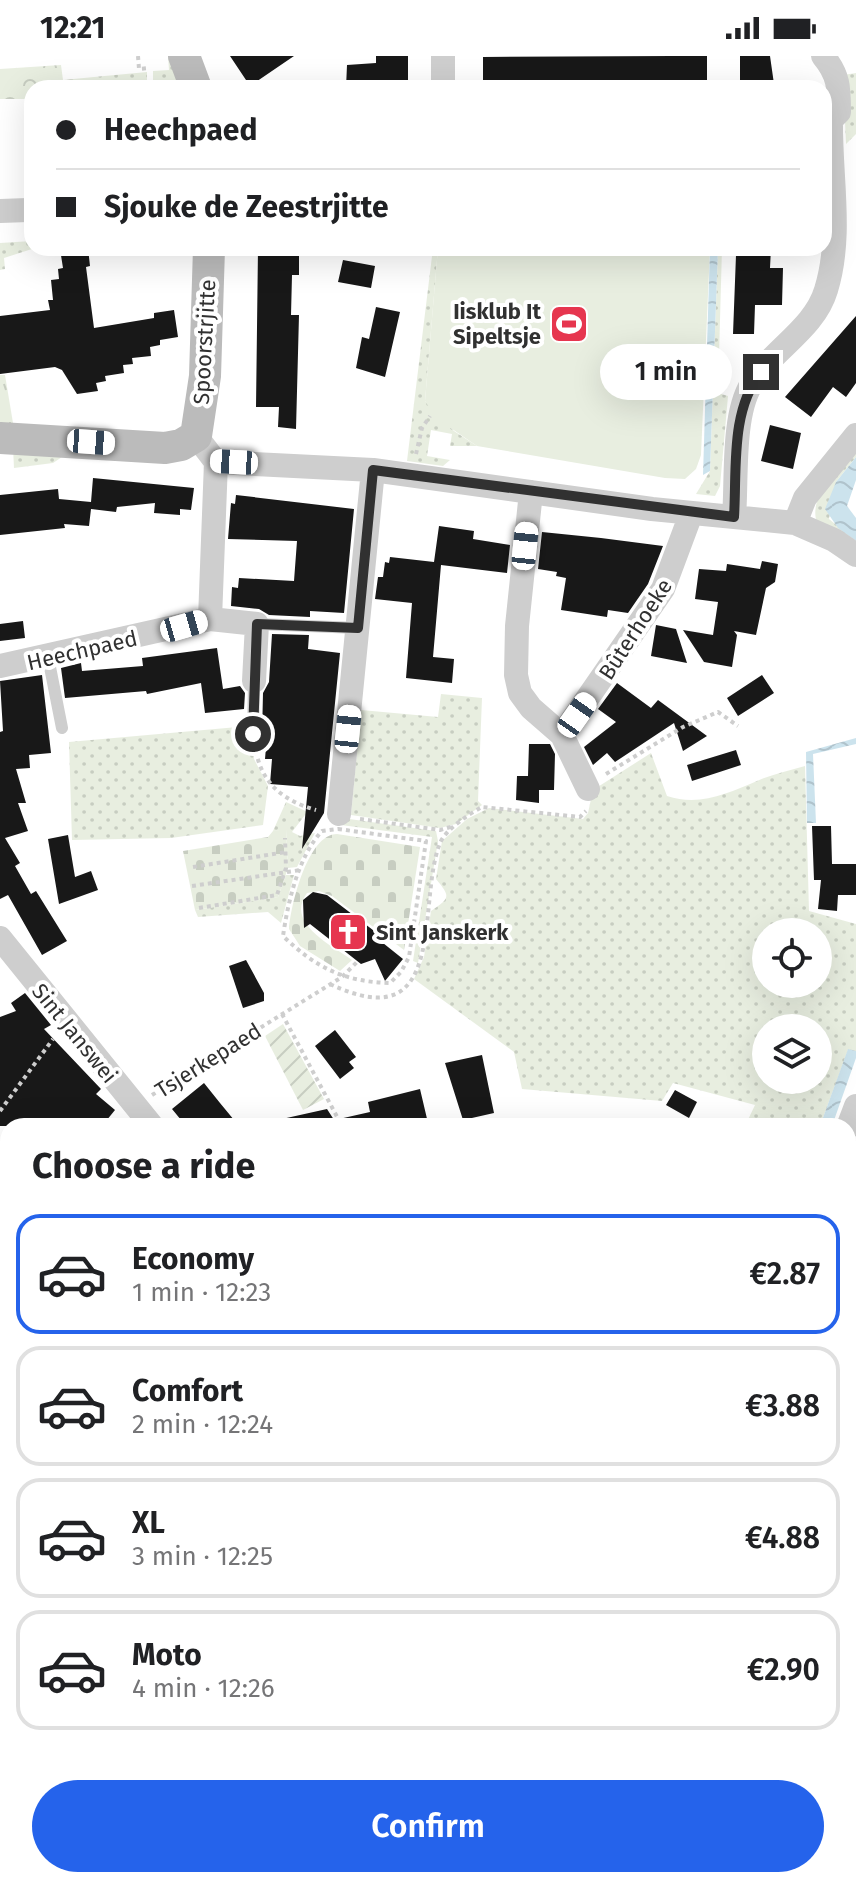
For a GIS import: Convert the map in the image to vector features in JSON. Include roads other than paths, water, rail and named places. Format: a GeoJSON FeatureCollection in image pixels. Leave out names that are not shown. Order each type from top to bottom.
{"type":"FeatureCollection","features":[{"type":"Feature","properties":{"kind":"street"},"geometry":{"type":"LineString","coordinates":[[184,56],[193,80]]}},
{"type":"Feature","properties":{"kind":"street"},"geometry":{"type":"LineString","coordinates":[[443,56],[443,80]]}},
{"type":"Feature","properties":{"kind":"street"},"geometry":{"type":"LineString","coordinates":[[823,56],[838,78],[839,112],[832,117]]}},
{"type":"Feature","properties":{"kind":"street"},"geometry":{"type":"LineString","coordinates":[[734,517],[743,402],[750,385],[815,312],[825,293],[845,228],[832,145]]}},
{"type":"Feature","properties":{"kind":"street"},"geometry":{"type":"LineString","coordinates":[[0,211],[24,210]]}},
{"type":"Feature","properties":{"kind":"street","name":"Spoorstrjitte"},"geometry":{"type":"LineString","coordinates":[[196,436],[205,376],[209,256]]}},
{"type":"Feature","properties":{"kind":"street"},"geometry":{"type":"LineString","coordinates":[[795,523],[805,498],[856,435]]}},
{"type":"Feature","properties":{"kind":"street"},"geometry":{"type":"LineString","coordinates":[[0,438],[165,448],[181,445],[196,436],[216,462],[210,619]]}},
{"type":"Feature","properties":{"kind":"street"},"geometry":{"type":"LineString","coordinates":[[216,462],[373,470],[691,514],[795,523],[834,540],[856,555]]}},
{"type":"Feature","properties":{"kind":"street"},"geometry":{"type":"LineString","coordinates":[[339,814],[373,470]]}},
{"type":"Feature","properties":{"kind":"street"},"geometry":{"type":"LineString","coordinates":[[531,492],[517,626],[516,675],[520,693],[531,708],[562,735],[588,789]]}},
{"type":"Feature","properties":{"kind":"street","name":"Bûterhoeke"},"geometry":{"type":"LineString","coordinates":[[562,735],[663,589],[691,514]]}},
{"type":"Feature","properties":{"kind":"street","name":"Heechpaed"},"geometry":{"type":"LineString","coordinates":[[0,666],[210,619],[257,624]]}},
{"type":"Feature","properties":{"kind":"street"},"geometry":{"type":"LineString","coordinates":[[254,681],[257,624]]}},
{"type":"Feature","properties":{"kind":"street","name":"Sint Janswei"},"geometry":{"type":"LineString","coordinates":[[0,938],[145,1118]]}},
{"type":"Feature","properties":{"kind":"lane"},"geometry":{"type":"LineString","coordinates":[[257,624],[358,628]]}},
{"type":"Feature","properties":{"kind":"lane"},"geometry":{"type":"LineString","coordinates":[[48,657],[62,728]]}},
{"type":"Feature","properties":{"kind":"lane"},"geometry":{"type":"LineString","coordinates":[[253,734],[254,681]]}},
{"type":"Feature","properties":{"kind":"water"},"geometry":{"type":"Polygon","coordinates":[[[710,256],[718,256],[710,471],[703,475],[710,256]]]}},
{"type":"Feature","properties":{"kind":"water"},"geometry":{"type":"Polygon","coordinates":[[[856,457],[856,480],[847,506],[856,518],[856,541],[838,528],[825,509],[836,482],[856,457]]]}},
{"type":"Feature","properties":{"kind":"water"},"geometry":{"type":"Polygon","coordinates":[[[856,738],[856,744],[813,754],[816,823],[807,823],[806,752],[856,738]]]}},
{"type":"Feature","properties":{"kind":"water"},"geometry":{"type":"Polygon","coordinates":[[[848,1049],[856,1051],[856,1058],[835,1118],[823,1118],[848,1049]]]}},
{"type":"Feature","properties":{"kind":"place","name":"Iisklub It Sipeltsje"},"geometry":{"type":"Point","coordinates":[569,324]}},
{"type":"Feature","properties":{"kind":"place","name":"Sint Janskerk"},"geometry":{"type":"Point","coordinates":[348,932]}}]}
